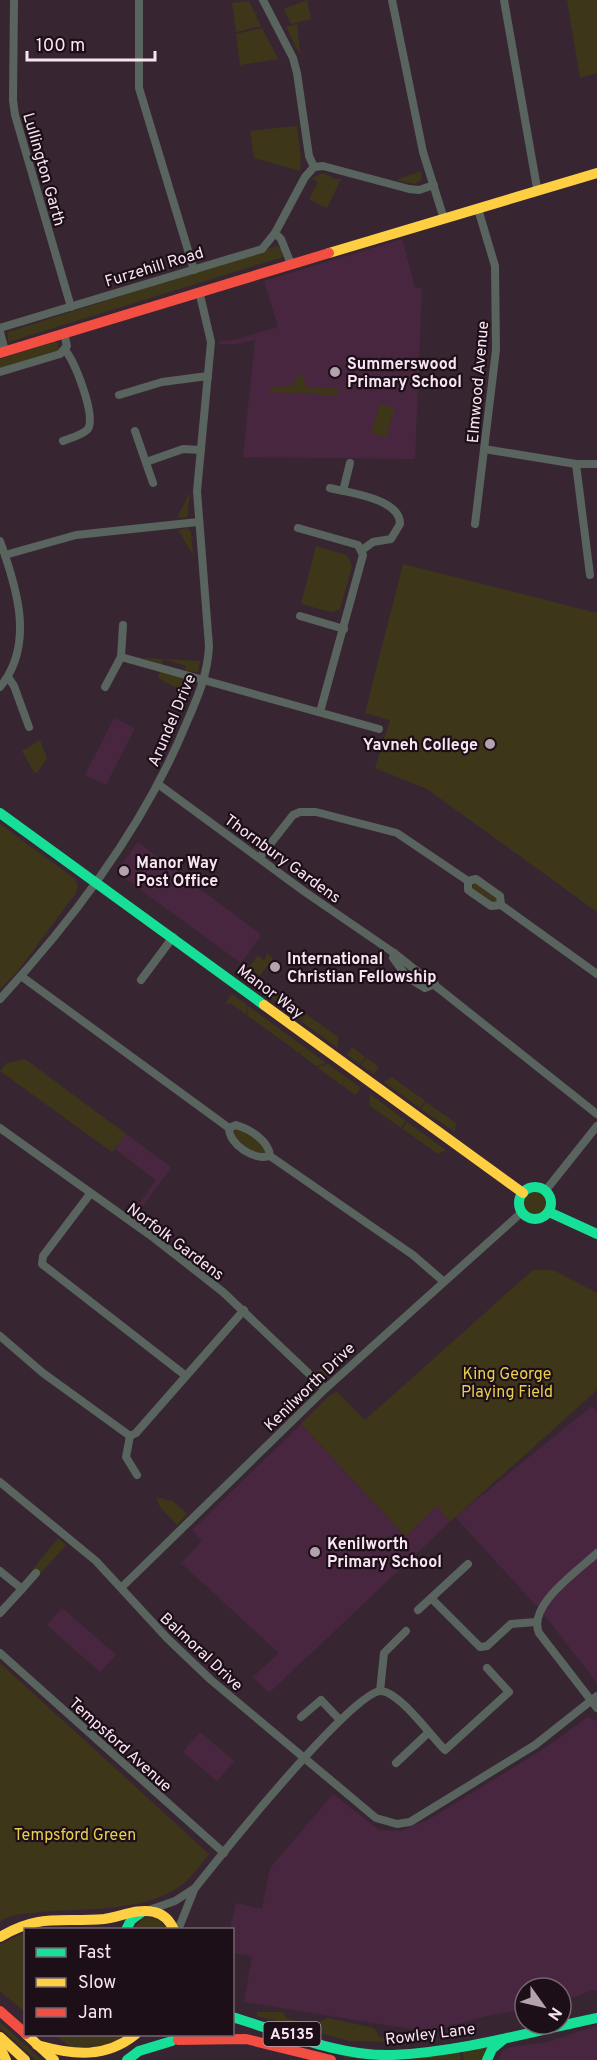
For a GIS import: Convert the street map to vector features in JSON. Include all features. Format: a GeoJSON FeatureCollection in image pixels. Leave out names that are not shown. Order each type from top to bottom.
{"type":"FeatureCollection","features":[{"type":"Feature","properties":{"kind":"main road"},"geometry":{"type":"LineString","coordinates":[[2,352],[189,295],[200,295],[291,264],[525,195],[537,188],[550,187],[597,173]]}},
{"type":"Feature","properties":{"kind":"main road","name":"Manor Way"},"geometry":{"type":"LineString","coordinates":[[0,813],[522,1193]]}},
{"type":"Feature","properties":{"kind":"main road"},"geometry":{"type":"LineString","coordinates":[[531,1187],[546,1190],[551,1198],[549,1212],[536,1219],[522,1212],[519,1203],[522,1193],[531,1187]]}},
{"type":"Feature","properties":{"kind":"main road"},"geometry":{"type":"LineString","coordinates":[[549,1212],[597,1234]]}},
{"type":"Feature","properties":{"kind":"main road"},"geometry":{"type":"LineString","coordinates":[[127,1928],[131,1920],[145,1911]]}},
{"type":"Feature","properties":{"kind":"main road"},"geometry":{"type":"LineString","coordinates":[[0,1937],[21,1925],[40,1919],[100,1920],[145,1911],[168,1919],[175,1928]]}},
{"type":"Feature","properties":{"kind":"main road"},"geometry":{"type":"LineString","coordinates":[[77,1918],[92,1928]]}},
{"type":"Feature","properties":{"kind":"main road"},"geometry":{"type":"LineString","coordinates":[[0,2011],[24,2032]]}},
{"type":"Feature","properties":{"kind":"main road","name":"Rowley Lane"},"geometry":{"type":"LineString","coordinates":[[234,2018],[343,2049],[371,2054],[412,2054],[506,2038],[597,2018]]}},
{"type":"Feature","properties":{"kind":"main road"},"geometry":{"type":"LineString","coordinates":[[28,2036],[54,2060]]}},
{"type":"Feature","properties":{"kind":"main road"},"geometry":{"type":"LineString","coordinates":[[38,2045],[83,2058],[102,2058],[122,2050],[134,2036]]}},
{"type":"Feature","properties":{"kind":"main road"},"geometry":{"type":"LineString","coordinates":[[161,2036],[175,2041]]}},
{"type":"Feature","properties":{"kind":"main road"},"geometry":{"type":"LineString","coordinates":[[127,2060],[139,2051],[175,2041],[184,2036]]}},
{"type":"Feature","properties":{"kind":"main road"},"geometry":{"type":"LineString","coordinates":[[0,2037],[25,2060]]}},
{"type":"Feature","properties":{"kind":"main road"},"geometry":{"type":"LineString","coordinates":[[487,2060],[492,2049],[506,2038]]}},
{"type":"Feature","properties":{"kind":"main road","name":"A5135"},"geometry":{"type":"LineString","coordinates":[[175,2041],[246,2039],[331,2060]]}},
{"type":"Feature","properties":{"kind":"main road"},"geometry":{"type":"LineString","coordinates":[[0,2047],[6,2060]]}},
{"type":"Feature","properties":{"kind":"street","name":"Lullington Garth"},"geometry":{"type":"LineString","coordinates":[[14,0],[13,100],[15,115],[71,307]]}},
{"type":"Feature","properties":{"kind":"street"},"geometry":{"type":"LineString","coordinates":[[139,0],[139,88],[194,270]]}},
{"type":"Feature","properties":{"kind":"street"},"geometry":{"type":"LineString","coordinates":[[263,0],[293,58],[309,156],[314,167],[323,166],[409,189],[418,190],[434,185]]}},
{"type":"Feature","properties":{"kind":"street"},"geometry":{"type":"LineString","coordinates":[[392,0],[421,143],[444,219]]}},
{"type":"Feature","properties":{"kind":"street"},"geometry":{"type":"LineString","coordinates":[[504,0],[537,188]]}},
{"type":"Feature","properties":{"kind":"street","name":"Furzehill Road"},"geometry":{"type":"LineString","coordinates":[[0,328],[262,249],[274,233],[305,177],[314,167]]}},
{"type":"Feature","properties":{"kind":"street","name":"Elmwood Avenue"},"geometry":{"type":"LineString","coordinates":[[475,524],[496,350],[495,266],[478,209]]}},
{"type":"Feature","properties":{"kind":"street"},"geometry":{"type":"LineString","coordinates":[[274,233],[281,239],[291,264]]}},
{"type":"Feature","properties":{"kind":"street","name":"Arundel Drive"},"geometry":{"type":"LineString","coordinates":[[0,999],[21,976],[129,832],[158,784],[180,740],[203,680],[209,646],[197,491],[211,333],[200,295]]}},
{"type":"Feature","properties":{"kind":"street"},"geometry":{"type":"LineString","coordinates":[[0,333],[2,352]]}},
{"type":"Feature","properties":{"kind":"street"},"geometry":{"type":"LineString","coordinates":[[64,333],[67,346],[65,350]]}},
{"type":"Feature","properties":{"kind":"street"},"geometry":{"type":"LineString","coordinates":[[0,372],[65,350]]}},
{"type":"Feature","properties":{"kind":"street"},"geometry":{"type":"LineString","coordinates":[[63,441],[86,431],[89,426],[86,399],[73,360],[65,350]]}},
{"type":"Feature","properties":{"kind":"street"},"geometry":{"type":"LineString","coordinates":[[119,395],[162,382],[208,376]]}},
{"type":"Feature","properties":{"kind":"street"},"geometry":{"type":"LineString","coordinates":[[135,431],[153,483]]}},
{"type":"Feature","properties":{"kind":"street"},"geometry":{"type":"LineString","coordinates":[[146,462],[183,449],[201,450]]}},
{"type":"Feature","properties":{"kind":"street"},"geometry":{"type":"LineString","coordinates":[[484,449],[576,464],[597,464]]}},
{"type":"Feature","properties":{"kind":"street"},"geometry":{"type":"LineString","coordinates":[[343,491],[350,463]]}},
{"type":"Feature","properties":{"kind":"street"},"geometry":{"type":"LineString","coordinates":[[576,464],[590,575]]}},
{"type":"Feature","properties":{"kind":"street"},"geometry":{"type":"LineString","coordinates":[[330,488],[388,504],[394,508],[400,518],[400,524],[391,539],[373,542],[362,549]]}},
{"type":"Feature","properties":{"kind":"street"},"geometry":{"type":"LineString","coordinates":[[5,555],[75,535],[198,522]]}},
{"type":"Feature","properties":{"kind":"street"},"geometry":{"type":"LineString","coordinates":[[298,528],[352,543],[362,549]]}},
{"type":"Feature","properties":{"kind":"street"},"geometry":{"type":"LineString","coordinates":[[0,541],[21,623],[21,646],[8,677],[0,687]]}},
{"type":"Feature","properties":{"kind":"street"},"geometry":{"type":"LineString","coordinates":[[320,712],[362,560],[362,549]]}},
{"type":"Feature","properties":{"kind":"street"},"geometry":{"type":"LineString","coordinates":[[300,616],[344,628]]}},
{"type":"Feature","properties":{"kind":"street"},"geometry":{"type":"LineString","coordinates":[[105,687],[120,657],[123,625]]}},
{"type":"Feature","properties":{"kind":"street"},"geometry":{"type":"LineString","coordinates":[[120,657],[379,729]]}},
{"type":"Feature","properties":{"kind":"street"},"geometry":{"type":"LineString","coordinates":[[8,677],[14,686],[29,728]]}},
{"type":"Feature","properties":{"kind":"street","name":"Thornbury Gardens"},"geometry":{"type":"LineString","coordinates":[[158,784],[305,892],[394,953],[597,1114]]}},
{"type":"Feature","properties":{"kind":"street"},"geometry":{"type":"LineString","coordinates":[[260,857],[294,815],[300,812],[316,812],[397,832],[468,881],[476,879],[500,896],[501,905]]}},
{"type":"Feature","properties":{"kind":"street"},"geometry":{"type":"LineString","coordinates":[[468,881],[468,890],[491,906],[501,905],[597,974]]}},
{"type":"Feature","properties":{"kind":"street"},"geometry":{"type":"LineString","coordinates":[[141,980],[173,937]]}},
{"type":"Feature","properties":{"kind":"street"},"geometry":{"type":"LineString","coordinates":[[21,976],[229,1128],[233,1141],[255,1157],[270,1156]]}},
{"type":"Feature","properties":{"kind":"street"},"geometry":{"type":"LineString","coordinates":[[229,1128],[236,1125],[243,1127],[266,1143],[270,1156],[413,1255],[443,1281]]}},
{"type":"Feature","properties":{"kind":"street"},"geometry":{"type":"LineString","coordinates":[[546,1190],[597,1126]]}},
{"type":"Feature","properties":{"kind":"street"},"geometry":{"type":"LineString","coordinates":[[0,1140],[3,1130]]}},
{"type":"Feature","properties":{"kind":"street","name":"Norfolk Gardens"},"geometry":{"type":"LineString","coordinates":[[3,1130],[154,1238],[244,1310],[325,1389]]}},
{"type":"Feature","properties":{"kind":"street"},"geometry":{"type":"LineString","coordinates":[[90,1194],[44,1256],[42,1264],[186,1376]]}},
{"type":"Feature","properties":{"kind":"street","name":"Kenilworth Drive"},"geometry":{"type":"LineString","coordinates":[[122,1587],[325,1389],[522,1212]]}},
{"type":"Feature","properties":{"kind":"street"},"geometry":{"type":"LineString","coordinates":[[130,1436],[136,1433],[244,1310]]}},
{"type":"Feature","properties":{"kind":"street"},"geometry":{"type":"LineString","coordinates":[[0,1336],[43,1373],[130,1436]]}},
{"type":"Feature","properties":{"kind":"street"},"geometry":{"type":"LineString","coordinates":[[130,1436],[126,1457],[137,1475]]}},
{"type":"Feature","properties":{"kind":"street","name":"Balmoral Drive"},"geometry":{"type":"LineString","coordinates":[[0,1482],[83,1549],[122,1587],[185,1656],[376,1818],[397,1824],[410,1822],[536,1745],[594,1698]]}},
{"type":"Feature","properties":{"kind":"street"},"geometry":{"type":"LineString","coordinates":[[597,1553],[542,1604],[536,1622],[539,1633],[594,1698],[597,1708]]}},
{"type":"Feature","properties":{"kind":"street"},"geometry":{"type":"LineString","coordinates":[[418,1610],[468,1564]]}},
{"type":"Feature","properties":{"kind":"street"},"geometry":{"type":"LineString","coordinates":[[0,1571],[22,1589]]}},
{"type":"Feature","properties":{"kind":"street"},"geometry":{"type":"LineString","coordinates":[[0,1613],[36,1573]]}},
{"type":"Feature","properties":{"kind":"street"},"geometry":{"type":"LineString","coordinates":[[431,1598],[480,1647],[487,1646],[511,1624],[536,1622]]}},
{"type":"Feature","properties":{"kind":"street"},"geometry":{"type":"LineString","coordinates":[[380,1690],[384,1653],[406,1631]]}},
{"type":"Feature","properties":{"kind":"street","name":"Tempsford Avenue"},"geometry":{"type":"LineString","coordinates":[[0,1653],[224,1853]]}},
{"type":"Feature","properties":{"kind":"street"},"geometry":{"type":"LineString","coordinates":[[176,1928],[195,1888],[339,1719],[369,1694],[380,1690],[394,1695],[445,1750],[508,1692],[487,1668]]}},
{"type":"Feature","properties":{"kind":"street"},"geometry":{"type":"LineString","coordinates":[[301,1717],[321,1700],[339,1719]]}},
{"type":"Feature","properties":{"kind":"street"},"geometry":{"type":"LineString","coordinates":[[396,1763],[428,1733]]}},
{"type":"Feature","properties":{"kind":"street"},"geometry":{"type":"LineString","coordinates":[[145,1911],[175,1901],[195,1888]]}},
{"type":"Feature","properties":{"kind":"shaded area","name":"Summerswood Primary School"},"geometry":{"type":"Polygon","coordinates":[[[402,239],[415,287],[422,289],[415,459],[243,457],[255,340],[236,344],[219,344],[219,341],[234,340],[278,327],[264,281],[402,239]]]}},
{"type":"Feature","properties":{"kind":"shaded area"},"geometry":{"type":"Polygon","coordinates":[[[114,718],[135,728],[106,785],[85,775],[114,718]]]}},
{"type":"Feature","properties":{"kind":"shaded area"},"geometry":{"type":"Polygon","coordinates":[[[138,842],[259,933],[260,937],[241,963],[116,872],[138,842]]]}},
{"type":"Feature","properties":{"kind":"shaded area"},"geometry":{"type":"Polygon","coordinates":[[[126,1134],[171,1167],[136,1216],[132,1214],[156,1180],[115,1149],[126,1134]]]}},
{"type":"Feature","properties":{"kind":"shaded area"},"geometry":{"type":"Polygon","coordinates":[[[592,1406],[597,1412],[597,1683],[542,1612],[455,1517],[592,1406]]]}},
{"type":"Feature","properties":{"kind":"shaded area","name":"Kenilworth Primary School"},"geometry":{"type":"Polygon","coordinates":[[[301,1424],[405,1536],[437,1506],[450,1522],[269,1693],[253,1677],[279,1653],[181,1563],[202,1541],[192,1530],[301,1424]]]}},
{"type":"Feature","properties":{"kind":"shaded area"},"geometry":{"type":"Polygon","coordinates":[[[62,1608],[116,1655],[100,1672],[47,1625],[62,1608]]]}},
{"type":"Feature","properties":{"kind":"shaded area"},"geometry":{"type":"Polygon","coordinates":[[[588,1717],[597,1721],[597,1991],[592,1990],[573,1998],[573,1976],[513,1976],[513,2011],[482,2017],[429,2032],[244,2002],[252,1956],[234,1953],[234,1928],[230,1928],[236,1903],[262,1909],[270,1868],[333,1794],[379,1830],[401,1831],[428,1820],[545,1748],[588,1717]]]}},
{"type":"Feature","properties":{"kind":"shaded area"},"geometry":{"type":"Polygon","coordinates":[[[200,1732],[234,1761],[217,1781],[183,1752],[200,1732]]]}},
{"type":"Feature","properties":{"kind":"shaded area"},"geometry":{"type":"Polygon","coordinates":[[[597,2025],[597,2060],[498,2060],[503,2050],[510,2047],[548,2042],[573,2036],[573,2033],[597,2025]]]}},
{"type":"Feature","properties":{"kind":"green space"},"geometry":{"type":"Polygon","coordinates":[[[307,0],[311,19],[291,24],[284,9],[307,0]]]}},
{"type":"Feature","properties":{"kind":"green space"},"geometry":{"type":"Polygon","coordinates":[[[567,0],[597,0],[597,73],[580,78],[567,0]]]}},
{"type":"Feature","properties":{"kind":"green space"},"geometry":{"type":"Polygon","coordinates":[[[249,1],[261,26],[236,32],[232,3],[249,1]]]}},
{"type":"Feature","properties":{"kind":"green space"},"geometry":{"type":"Polygon","coordinates":[[[297,24],[300,52],[299,53],[286,27],[297,24]]]}},
{"type":"Feature","properties":{"kind":"green space"},"geometry":{"type":"Polygon","coordinates":[[[262,28],[278,59],[240,65],[236,34],[262,28]]]}},
{"type":"Feature","properties":{"kind":"green space"},"geometry":{"type":"Polygon","coordinates":[[[297,126],[300,171],[254,158],[250,131],[297,126]]]}},
{"type":"Feature","properties":{"kind":"green space"},"geometry":{"type":"Polygon","coordinates":[[[421,171],[421,180],[415,184],[396,180],[421,171]]]}},
{"type":"Feature","properties":{"kind":"green space"},"geometry":{"type":"Polygon","coordinates":[[[323,173],[335,179],[341,179],[327,208],[309,199],[318,182],[312,178],[323,173]]]}},
{"type":"Feature","properties":{"kind":"green space"},"geometry":{"type":"Polygon","coordinates":[[[277,246],[281,249],[283,257],[8,342],[8,332],[277,246]]]}},
{"type":"Feature","properties":{"kind":"green space"},"geometry":{"type":"Polygon","coordinates":[[[57,341],[59,350],[0,368],[0,359],[57,341]]]}},
{"type":"Feature","properties":{"kind":"green space"},"geometry":{"type":"Polygon","coordinates":[[[299,375],[303,375],[306,387],[337,388],[337,395],[331,396],[329,392],[326,396],[269,391],[269,387],[292,386],[299,375]]]}},
{"type":"Feature","properties":{"kind":"green space"},"geometry":{"type":"Polygon","coordinates":[[[380,404],[395,408],[386,437],[371,433],[380,404]]]}},
{"type":"Feature","properties":{"kind":"green space"},"geometry":{"type":"Polygon","coordinates":[[[190,492],[187,517],[177,518],[190,492]]]}},
{"type":"Feature","properties":{"kind":"green space"},"geometry":{"type":"Polygon","coordinates":[[[188,528],[191,532],[193,555],[178,530],[188,528]]]}},
{"type":"Feature","properties":{"kind":"green space"},"geometry":{"type":"Polygon","coordinates":[[[316,546],[347,555],[352,566],[340,609],[331,612],[301,604],[316,546]]]}},
{"type":"Feature","properties":{"kind":"green space","name":"Yavneh College"},"geometry":{"type":"Polygon","coordinates":[[[403,564],[597,613],[597,912],[427,789],[375,768],[390,720],[365,713],[403,564]]]}},
{"type":"Feature","properties":{"kind":"green space"},"geometry":{"type":"Polygon","coordinates":[[[143,658],[163,659],[162,664],[143,658]]]}},
{"type":"Feature","properties":{"kind":"green space"},"geometry":{"type":"Polygon","coordinates":[[[163,659],[200,661],[198,672],[185,671],[186,666],[163,659]]]}},
{"type":"Feature","properties":{"kind":"green space"},"geometry":{"type":"Polygon","coordinates":[[[160,671],[191,680],[189,695],[158,678],[160,671]]]}},
{"type":"Feature","properties":{"kind":"green space"},"geometry":{"type":"Polygon","coordinates":[[[40,740],[47,758],[37,773],[34,772],[22,751],[40,740]]]}},
{"type":"Feature","properties":{"kind":"green space"},"geometry":{"type":"Polygon","coordinates":[[[0,824],[75,879],[78,885],[76,893],[17,972],[0,989],[0,824]]]}},
{"type":"Feature","properties":{"kind":"green space"},"geometry":{"type":"Polygon","coordinates":[[[473,881],[498,898],[495,905],[471,888],[470,883],[473,881]]]}},
{"type":"Feature","properties":{"kind":"green space"},"geometry":{"type":"Polygon","coordinates":[[[267,953],[273,958],[260,976],[249,967],[258,955],[264,961],[267,953]]]}},
{"type":"Feature","properties":{"kind":"green space"},"geometry":{"type":"Polygon","coordinates":[[[275,992],[305,1013],[300,1020],[268,996],[275,992]]]}},
{"type":"Feature","properties":{"kind":"green space"},"geometry":{"type":"Polygon","coordinates":[[[232,994],[246,1004],[247,1015],[230,1003],[225,1004],[232,994]]]}},
{"type":"Feature","properties":{"kind":"green space"},"geometry":{"type":"Polygon","coordinates":[[[247,1005],[326,1063],[316,1066],[300,1054],[303,1049],[299,1053],[248,1016],[247,1005]]]}},
{"type":"Feature","properties":{"kind":"green space"},"geometry":{"type":"Polygon","coordinates":[[[306,1014],[338,1037],[338,1048],[301,1021],[306,1014]]]}},
{"type":"Feature","properties":{"kind":"green space"},"geometry":{"type":"Polygon","coordinates":[[[352,1047],[365,1057],[360,1064],[347,1055],[352,1047]]]}},
{"type":"Feature","properties":{"kind":"green space"},"geometry":{"type":"Polygon","coordinates":[[[367,1058],[379,1067],[374,1074],[361,1065],[367,1058]]]}},
{"type":"Feature","properties":{"kind":"green space"},"geometry":{"type":"Polygon","coordinates":[[[25,1059],[126,1134],[112,1152],[0,1071],[7,1063],[25,1059]]]}},
{"type":"Feature","properties":{"kind":"green space"},"geometry":{"type":"Polygon","coordinates":[[[328,1064],[361,1088],[355,1095],[342,1085],[346,1079],[341,1085],[317,1067],[328,1064]]]}},
{"type":"Feature","properties":{"kind":"green space"},"geometry":{"type":"Polygon","coordinates":[[[392,1077],[425,1101],[420,1108],[384,1082],[392,1077]]]}},
{"type":"Feature","properties":{"kind":"green space"},"geometry":{"type":"Polygon","coordinates":[[[370,1094],[406,1121],[401,1128],[369,1105],[370,1094]]]}},
{"type":"Feature","properties":{"kind":"green space"},"geometry":{"type":"Polygon","coordinates":[[[426,1102],[456,1123],[455,1132],[421,1109],[426,1102]]]}},
{"type":"Feature","properties":{"kind":"green space"},"geometry":{"type":"Polygon","coordinates":[[[407,1122],[446,1150],[438,1154],[403,1129],[407,1122]]]}},
{"type":"Feature","properties":{"kind":"green space"},"geometry":{"type":"Polygon","coordinates":[[[236,1129],[242,1130],[264,1145],[265,1153],[257,1155],[234,1138],[236,1129]]]}},
{"type":"Feature","properties":{"kind":"green space"},"geometry":{"type":"Polygon","coordinates":[[[536,1191],[544,1195],[548,1203],[544,1211],[536,1215],[528,1211],[524,1203],[528,1195],[536,1191]]]}},
{"type":"Feature","properties":{"kind":"green space","name":"King George Playing Field"},"geometry":{"type":"Polygon","coordinates":[[[533,1270],[553,1270],[597,1293],[597,1390],[450,1522],[437,1506],[405,1536],[301,1424],[330,1395],[337,1392],[365,1420],[533,1270]]]}},
{"type":"Feature","properties":{"kind":"green space"},"geometry":{"type":"Polygon","coordinates":[[[341,1363],[329,1376],[321,1375],[316,1371],[341,1363]]]}},
{"type":"Feature","properties":{"kind":"green space"},"geometry":{"type":"Polygon","coordinates":[[[156,1497],[173,1501],[187,1514],[177,1525],[160,1507],[156,1497]]]}},
{"type":"Feature","properties":{"kind":"green space"},"geometry":{"type":"Polygon","coordinates":[[[58,1538],[66,1545],[40,1574],[33,1569],[58,1538]]]}},
{"type":"Feature","properties":{"kind":"green space","name":"Tempsford Green"},"geometry":{"type":"Polygon","coordinates":[[[0,1663],[209,1854],[185,1882],[170,1892],[135,1904],[13,1915],[0,1922],[0,1663]]]}},
{"type":"Feature","properties":{"kind":"green space"},"geometry":{"type":"Polygon","coordinates":[[[143,1918],[160,1920],[166,1928],[134,1928],[143,1918]]]}},
{"type":"Feature","properties":{"kind":"green space"},"geometry":{"type":"Polygon","coordinates":[[[24,1933],[24,2011],[0,1991],[0,1945],[24,1933]]]}},
{"type":"Feature","properties":{"kind":"green space"},"geometry":{"type":"Polygon","coordinates":[[[257,2012],[283,2012],[287,2019],[313,2024],[328,2018],[374,2028],[379,2037],[388,2039],[399,2033],[415,2042],[349,2041],[257,2016],[257,2012]]]}},
{"type":"Feature","properties":{"kind":"green space"},"geometry":{"type":"Polygon","coordinates":[[[0,2022],[42,2060],[36,2060],[0,2028],[0,2022]]]}},
{"type":"Feature","properties":{"kind":"green space"},"geometry":{"type":"Polygon","coordinates":[[[55,2036],[130,2036],[121,2044],[73,2048],[55,2036]]]}},
{"type":"Feature","properties":{"kind":"green space"},"geometry":{"type":"Polygon","coordinates":[[[487,2047],[482,2060],[464,2060],[462,2049],[487,2047]]]}},
{"type":"Feature","properties":{"kind":"green space"},"geometry":{"type":"Polygon","coordinates":[[[460,2049],[461,2060],[343,2058],[345,2053],[460,2049]]]}},
{"type":"Feature","properties":{"kind":"traffic: fast"},"geometry":{"type":"LineString","coordinates":[[0,813],[264,1005]]}},
{"type":"Feature","properties":{"kind":"traffic: fast"},"geometry":{"type":"LineString","coordinates":[[535,1187],[546,1192],[551,1203],[546,1214],[535,1219],[524,1214],[519,1203],[524,1192],[535,1187]]}},
{"type":"Feature","properties":{"kind":"traffic: fast"},"geometry":{"type":"LineString","coordinates":[[549,1212],[597,1234]]}},
{"type":"Feature","properties":{"kind":"traffic: fast"},"geometry":{"type":"LineString","coordinates":[[127,1928],[131,1920],[142,1912]]}},
{"type":"Feature","properties":{"kind":"traffic: fast"},"geometry":{"type":"LineString","coordinates":[[234,2018],[332,2048],[373,2055],[419,2053],[470,2046],[597,2018]]}},
{"type":"Feature","properties":{"kind":"traffic: fast"},"geometry":{"type":"LineString","coordinates":[[487,2060],[492,2049],[504,2039]]}},
{"type":"Feature","properties":{"kind":"traffic: fast"},"geometry":{"type":"LineString","coordinates":[[127,2060],[139,2051],[172,2041]]}},
{"type":"Feature","properties":{"kind":"traffic: slow"},"geometry":{"type":"LineString","coordinates":[[329,253],[597,173]]}},
{"type":"Feature","properties":{"kind":"traffic: slow"},"geometry":{"type":"LineString","coordinates":[[264,1005],[523,1193]]}},
{"type":"Feature","properties":{"kind":"traffic: slow"},"geometry":{"type":"LineString","coordinates":[[0,1937],[39,1922],[104,1919],[141,1911],[161,1914],[173,1928]]}},
{"type":"Feature","properties":{"kind":"traffic: slow"},"geometry":{"type":"LineString","coordinates":[[28,2036],[54,2060]]}},
{"type":"Feature","properties":{"kind":"traffic: slow"},"geometry":{"type":"LineString","coordinates":[[37,2045],[63,2051],[89,2053],[113,2048],[133,2036]]}},
{"type":"Feature","properties":{"kind":"traffic: slow"},"geometry":{"type":"LineString","coordinates":[[0,2037],[25,2060]]}},
{"type":"Feature","properties":{"kind":"traffic: slow"},"geometry":{"type":"LineString","coordinates":[[0,2047],[6,2060]]}},
{"type":"Feature","properties":{"kind":"traffic: jam"},"geometry":{"type":"LineString","coordinates":[[0,353],[329,253]]}},
{"type":"Feature","properties":{"kind":"traffic: jam"},"geometry":{"type":"LineString","coordinates":[[0,2011],[24,2032]]}},
{"type":"Feature","properties":{"kind":"traffic: jam"},"geometry":{"type":"LineString","coordinates":[[178,2040],[246,2039],[331,2060]]}},
{"type":"Feature","properties":{"kind":"place","name":"Summerswood Primary School"},"geometry":{"type":"Point","coordinates":[335,372]}},
{"type":"Feature","properties":{"kind":"place","name":"Yavneh College"},"geometry":{"type":"Point","coordinates":[490,744]}},
{"type":"Feature","properties":{"kind":"place","name":"Manor Way Post Office"},"geometry":{"type":"Point","coordinates":[124,871]}},
{"type":"Feature","properties":{"kind":"place","name":"International Christian Fellowship"},"geometry":{"type":"Point","coordinates":[275,967]}},
{"type":"Feature","properties":{"kind":"place","name":"Kenilworth Primary School"},"geometry":{"type":"Point","coordinates":[315,1552]}}]}
